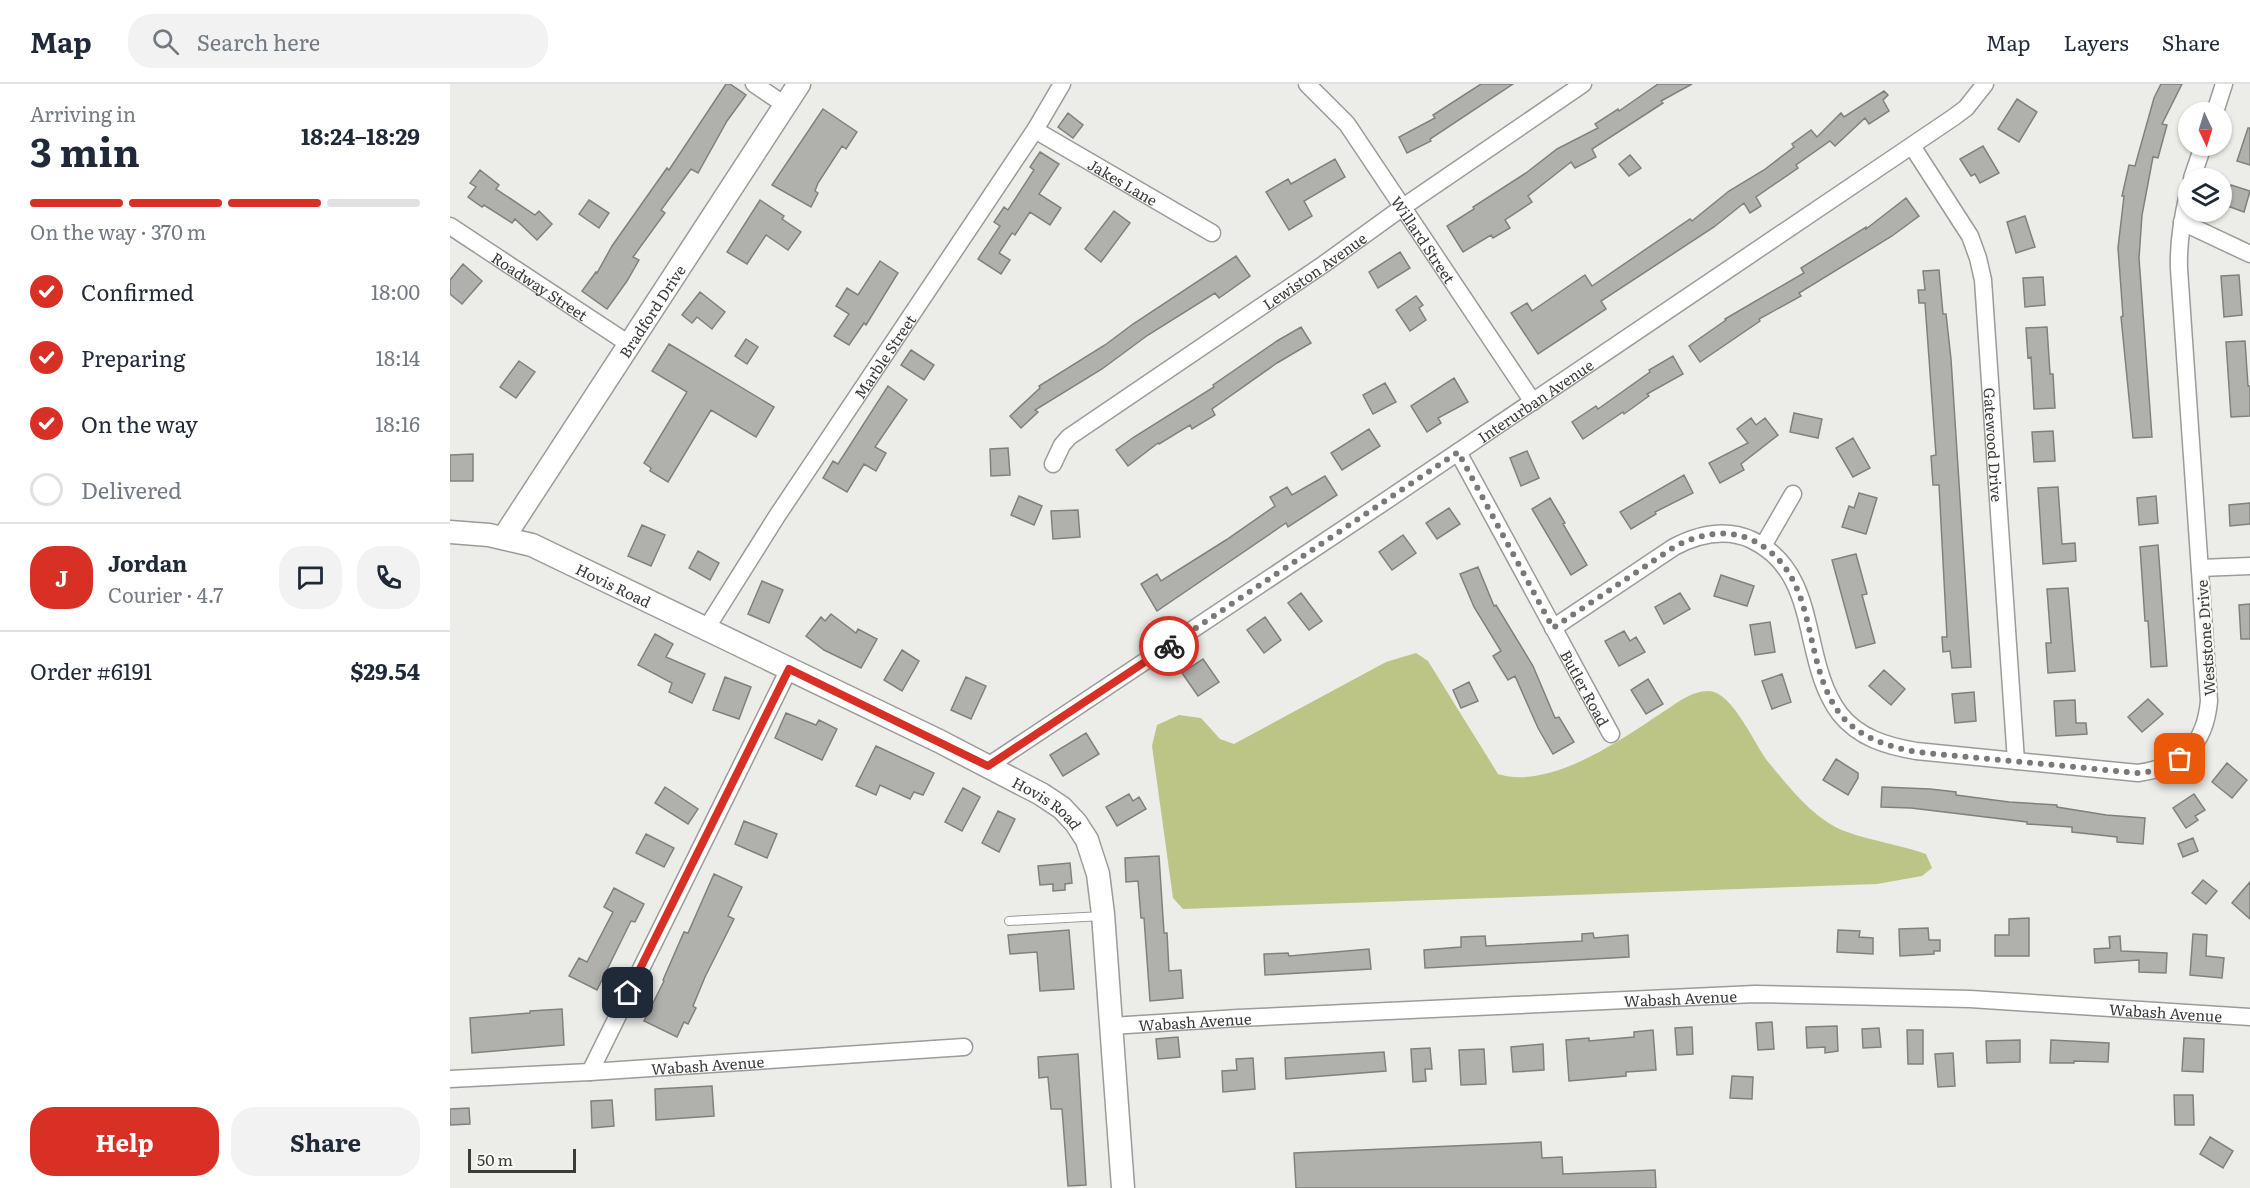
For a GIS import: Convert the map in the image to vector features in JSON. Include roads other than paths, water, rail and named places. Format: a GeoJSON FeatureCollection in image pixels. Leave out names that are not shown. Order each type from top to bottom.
{"type":"FeatureCollection","features":[{"type":"Feature","properties":{"kind":"street"},"geometry":{"type":"LineString","coordinates":[[754,84],[785,105]]}},
{"type":"Feature","properties":{"kind":"street","name":"Bradford Drive"},"geometry":{"type":"LineString","coordinates":[[504,537],[799,84]]}},
{"type":"Feature","properties":{"kind":"street","name":"Marble Street"},"geometry":{"type":"LineString","coordinates":[[706,629],[777,516],[1035,130],[1062,84]]}},
{"type":"Feature","properties":{"kind":"street","name":"Willard Street"},"geometry":{"type":"LineString","coordinates":[[1306,84],[1347,124],[1533,402]]}},
{"type":"Feature","properties":{"kind":"street","name":"Lewiston Avenue"},"geometry":{"type":"LineString","coordinates":[[1053,464],[1062,445],[1069,437],[1583,84]]}},
{"type":"Feature","properties":{"kind":"street","name":"Interurban Avenue"},"geometry":{"type":"LineString","coordinates":[[988,766],[1912,146],[1966,108],[1985,84]]}},
{"type":"Feature","properties":{"kind":"street"},"geometry":{"type":"LineString","coordinates":[[2218,102],[2224,84]]}},
{"type":"Feature","properties":{"kind":"street","name":"Jakes Lane"},"geometry":{"type":"LineString","coordinates":[[1035,130],[1212,233]]}},
{"type":"Feature","properties":{"kind":"street","name":"Gatewood Drive"},"geometry":{"type":"LineString","coordinates":[[1912,146],[1970,236],[1983,280],[2016,761]]}},
{"type":"Feature","properties":{"kind":"street"},"geometry":{"type":"LineString","coordinates":[[2182,222],[2250,254]]}},
{"type":"Feature","properties":{"kind":"street","name":"Weststone Drive"},"geometry":{"type":"LineString","coordinates":[[1553,628],[1674,547],[1708,534],[1727,533],[1745,537],[1763,546],[1778,557],[1790,572],[1798,589],[1829,696],[1846,721],[1871,739],[1890,747],[1916,752],[2138,773],[2164,768],[2180,759],[2195,746],[2201,736],[2208,719],[2210,701],[2179,269],[2178,250],[2182,222]]}},
{"type":"Feature","properties":{"kind":"street","name":"Roadway Street"},"geometry":{"type":"LineString","coordinates":[[450,226],[629,344]]}},
{"type":"Feature","properties":{"kind":"street","name":"Butler Road"},"geometry":{"type":"LineString","coordinates":[[1458,452],[1611,734]]}},
{"type":"Feature","properties":{"kind":"street"},"geometry":{"type":"LineString","coordinates":[[1763,546],[1793,494]]}},
{"type":"Feature","properties":{"kind":"street","name":"Hovis Road"},"geometry":{"type":"LineString","coordinates":[[450,532],[504,537],[532,545],[988,766],[1041,794],[1062,808],[1087,840],[1095,862],[1103,916],[1123,1188]]}},
{"type":"Feature","properties":{"kind":"street"},"geometry":{"type":"LineString","coordinates":[[2200,568],[2250,566]]}},
{"type":"Feature","properties":{"kind":"street"},"geometry":{"type":"LineString","coordinates":[[590,1072],[789,669]]}},
{"type":"Feature","properties":{"kind":"street","name":"Wabash Avenue"},"geometry":{"type":"LineString","coordinates":[[1111,1026],[1767,994],[1970,999],[2250,1017]]}},
{"type":"Feature","properties":{"kind":"street","name":"Wabash Avenue"},"geometry":{"type":"LineString","coordinates":[[450,1079],[964,1047]]}},
{"type":"Feature","properties":{"kind":"lane"},"geometry":{"type":"LineString","coordinates":[[1009,921],[1103,916]]}}]}
